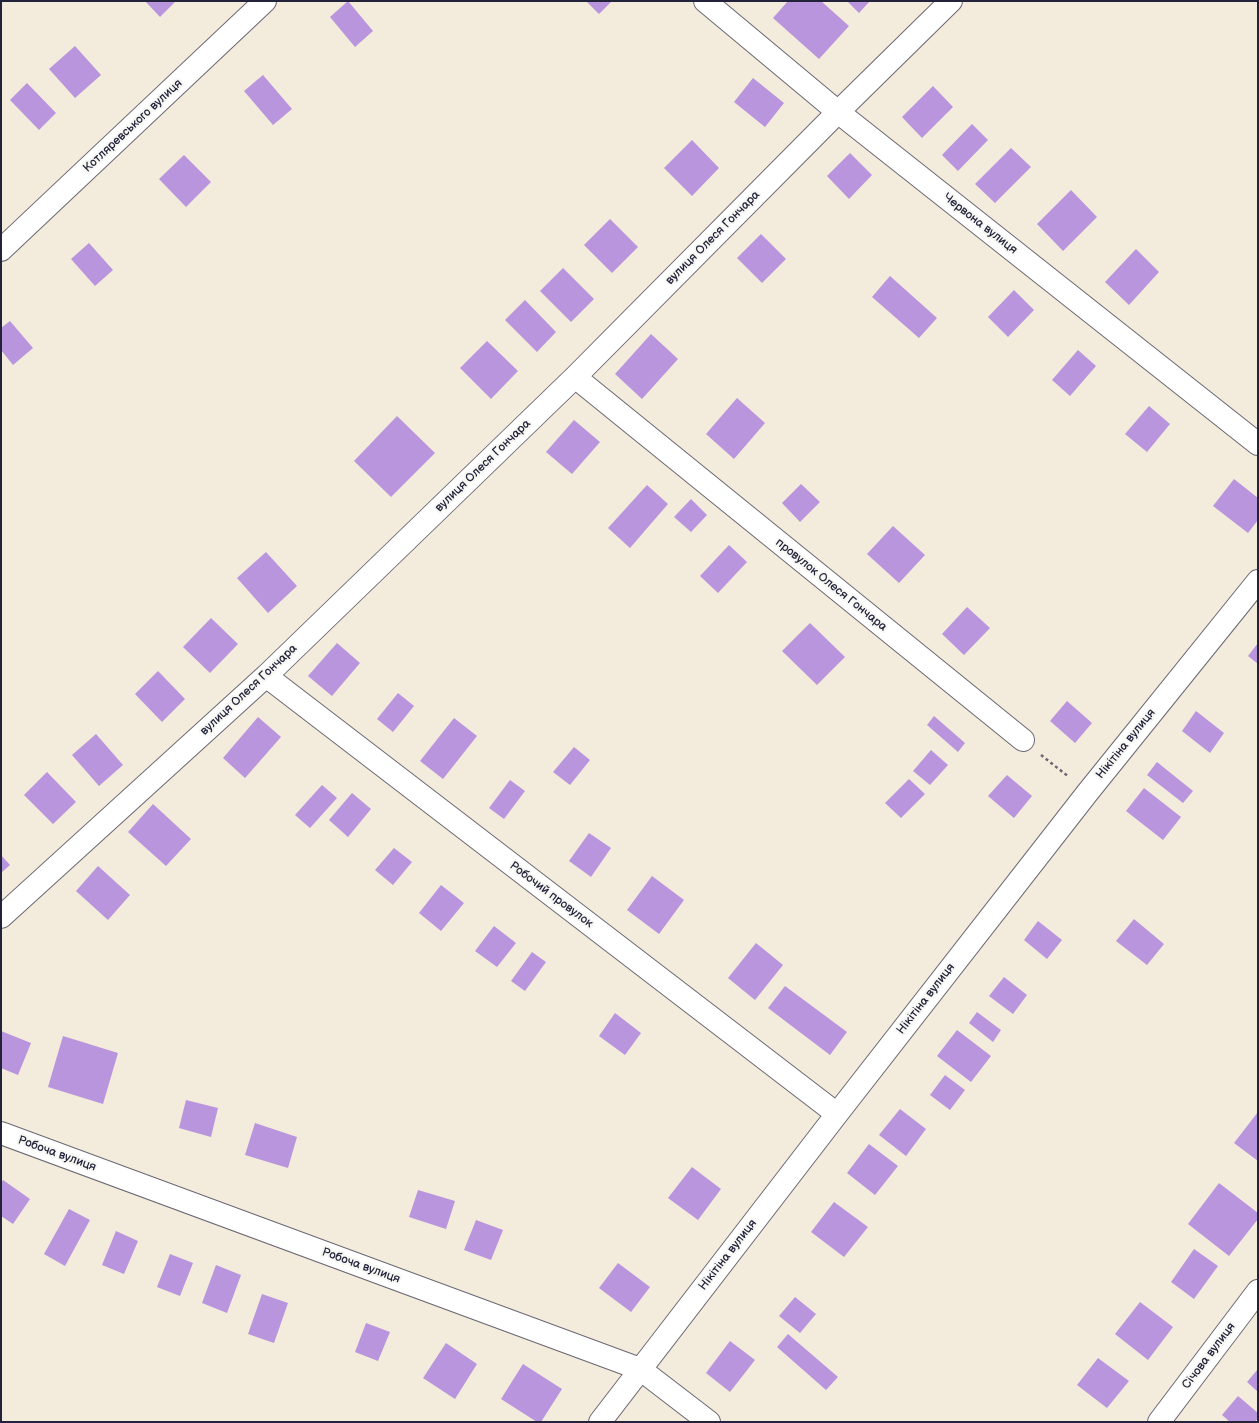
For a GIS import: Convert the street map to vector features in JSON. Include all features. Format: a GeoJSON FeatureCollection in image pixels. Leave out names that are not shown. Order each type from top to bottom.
{"type":"FeatureCollection","features":[{"type":"Feature","properties":{"kind":"street","name":"Котляревського вулиця"},"geometry":{"type":"LineString","coordinates":[[1,250],[265,1]]}},
{"type":"Feature","properties":{"kind":"street","name":"Червона вулиця"},"geometry":{"type":"LineString","coordinates":[[705,1],[838,112],[1258,444]]}},
{"type":"Feature","properties":{"kind":"street","name":"вулиця Олеся Гончара"},"geometry":{"type":"LineString","coordinates":[[1,917],[266,676],[575,377],[838,112],[951,1]]}},
{"type":"Feature","properties":{"kind":"street","name":"провулок Олеся Гончара"},"geometry":{"type":"LineString","coordinates":[[575,377],[1023,740]]}},
{"type":"Feature","properties":{"kind":"street","name":"Нікітіна вулиця"},"geometry":{"type":"LineString","coordinates":[[600,1422],[837,1114],[1088,792],[1258,581]]}},
{"type":"Feature","properties":{"kind":"street","name":"Робочий провулок"},"geometry":{"type":"LineString","coordinates":[[266,676],[837,1114]]}},
{"type":"Feature","properties":{"kind":"street","name":"Робоча вулиця"},"geometry":{"type":"LineString","coordinates":[[1,1133],[640,1369],[709,1422]]}},
{"type":"Feature","properties":{"kind":"street","name":"Січова вулиця"},"geometry":{"type":"LineString","coordinates":[[1159,1422],[1258,1291]]}},
{"type":"Feature","properties":{"kind":"path"},"geometry":{"type":"LineString","coordinates":[[1023,740],[1088,792]]}},
{"type":"Feature","properties":{"kind":"building"},"geometry":{"type":"Polygon","coordinates":[[[145,1],[176,1],[160,17],[145,1]]]}},
{"type":"Feature","properties":{"kind":"building"},"geometry":{"type":"Polygon","coordinates":[[[348,1],[373,31],[355,47],[330,17],[348,1]]]}},
{"type":"Feature","properties":{"kind":"building"},"geometry":{"type":"Polygon","coordinates":[[[586,1],[612,1],[599,14],[586,1]]]}},
{"type":"Feature","properties":{"kind":"building"},"geometry":{"type":"Polygon","coordinates":[[[788,1],[821,1],[849,26],[819,59],[773,18],[788,1]]]}},
{"type":"Feature","properties":{"kind":"building"},"geometry":{"type":"Polygon","coordinates":[[[847,1],[870,1],[859,13],[847,1]]]}},
{"type":"Feature","properties":{"kind":"building"},"geometry":{"type":"Polygon","coordinates":[[[75,46],[101,75],[75,98],[49,69],[75,46]]]}},
{"type":"Feature","properties":{"kind":"building"},"geometry":{"type":"Polygon","coordinates":[[[263,75],[292,109],[273,125],[244,91],[263,75]]]}},
{"type":"Feature","properties":{"kind":"building"},"geometry":{"type":"Polygon","coordinates":[[[753,78],[784,103],[765,127],[734,102],[753,78]]]}},
{"type":"Feature","properties":{"kind":"building"},"geometry":{"type":"Polygon","coordinates":[[[27,83],[56,113],[39,130],[10,100],[27,83]]]}},
{"type":"Feature","properties":{"kind":"building"},"geometry":{"type":"Polygon","coordinates":[[[933,86],[953,107],[922,138],[902,117],[933,86]]]}},
{"type":"Feature","properties":{"kind":"building"},"geometry":{"type":"Polygon","coordinates":[[[972,124],[988,140],[958,171],[942,155],[972,124]]]}},
{"type":"Feature","properties":{"kind":"building"},"geometry":{"type":"Polygon","coordinates":[[[692,140],[719,168],[692,196],[664,168],[692,140]]]}},
{"type":"Feature","properties":{"kind":"building"},"geometry":{"type":"Polygon","coordinates":[[[1011,148],[1031,167],[995,203],[975,184],[1011,148]]]}},
{"type":"Feature","properties":{"kind":"building"},"geometry":{"type":"Polygon","coordinates":[[[850,153],[872,175],[849,199],[827,176],[850,153]]]}},
{"type":"Feature","properties":{"kind":"building"},"geometry":{"type":"Polygon","coordinates":[[[184,155],[211,182],[186,207],[159,179],[184,155]]]}},
{"type":"Feature","properties":{"kind":"building"},"geometry":{"type":"Polygon","coordinates":[[[1071,190],[1097,217],[1063,251],[1037,224],[1071,190]]]}},
{"type":"Feature","properties":{"kind":"building"},"geometry":{"type":"Polygon","coordinates":[[[610,219],[638,247],[612,273],[584,245],[610,219]]]}},
{"type":"Feature","properties":{"kind":"building"},"geometry":{"type":"Polygon","coordinates":[[[761,234],[786,259],[762,283],[737,258],[761,234]]]}},
{"type":"Feature","properties":{"kind":"building"},"geometry":{"type":"Polygon","coordinates":[[[89,243],[113,270],[95,286],[71,259],[89,243]]]}},
{"type":"Feature","properties":{"kind":"building"},"geometry":{"type":"Polygon","coordinates":[[[1136,249],[1159,272],[1129,305],[1105,282],[1136,249]]]}},
{"type":"Feature","properties":{"kind":"building"},"geometry":{"type":"Polygon","coordinates":[[[563,268],[594,299],[571,322],[540,291],[563,268]]]}},
{"type":"Feature","properties":{"kind":"building"},"geometry":{"type":"Polygon","coordinates":[[[890,276],[937,318],[919,338],[872,297],[890,276]]]}},
{"type":"Feature","properties":{"kind":"building"},"geometry":{"type":"Polygon","coordinates":[[[1014,290],[1034,310],[1008,337],[988,317],[1014,290]]]}},
{"type":"Feature","properties":{"kind":"building"},"geometry":{"type":"Polygon","coordinates":[[[525,300],[556,332],[537,352],[505,320],[525,300]]]}},
{"type":"Feature","properties":{"kind":"building"},"geometry":{"type":"Polygon","coordinates":[[[10,321],[33,348],[13,365],[1,350],[1,328],[10,321]]]}},
{"type":"Feature","properties":{"kind":"building"},"geometry":{"type":"Polygon","coordinates":[[[651,334],[678,359],[642,399],[615,374],[651,334]]]}},
{"type":"Feature","properties":{"kind":"building"},"geometry":{"type":"Polygon","coordinates":[[[487,341],[518,371],[491,399],[460,368],[487,341]]]}},
{"type":"Feature","properties":{"kind":"building"},"geometry":{"type":"Polygon","coordinates":[[[1078,350],[1096,366],[1070,396],[1052,380],[1078,350]]]}},
{"type":"Feature","properties":{"kind":"building"},"geometry":{"type":"Polygon","coordinates":[[[737,398],[765,423],[734,459],[706,434],[737,398]]]}},
{"type":"Feature","properties":{"kind":"building"},"geometry":{"type":"Polygon","coordinates":[[[1149,406],[1170,424],[1147,452],[1125,434],[1149,406]]]}},
{"type":"Feature","properties":{"kind":"building"},"geometry":{"type":"Polygon","coordinates":[[[397,416],[435,453],[391,497],[354,461],[397,416]]]}},
{"type":"Feature","properties":{"kind":"building"},"geometry":{"type":"Polygon","coordinates":[[[574,420],[600,442],[572,474],[546,452],[574,420]]]}},
{"type":"Feature","properties":{"kind":"building"},"geometry":{"type":"Polygon","coordinates":[[[1234,479],[1258,498],[1258,520],[1248,533],[1213,506],[1234,479]]]}},
{"type":"Feature","properties":{"kind":"building"},"geometry":{"type":"Polygon","coordinates":[[[801,484],[820,502],[800,522],[782,503],[801,484]]]}},
{"type":"Feature","properties":{"kind":"building"},"geometry":{"type":"Polygon","coordinates":[[[647,485],[668,504],[630,548],[608,528],[647,485]]]}},
{"type":"Feature","properties":{"kind":"building"},"geometry":{"type":"Polygon","coordinates":[[[691,499],[707,515],[691,532],[674,517],[691,499]]]}},
{"type":"Feature","properties":{"kind":"building"},"geometry":{"type":"Polygon","coordinates":[[[893,526],[925,555],[899,583],[867,554],[893,526]]]}},
{"type":"Feature","properties":{"kind":"building"},"geometry":{"type":"Polygon","coordinates":[[[729,545],[747,562],[718,593],[700,576],[729,545]]]}},
{"type":"Feature","properties":{"kind":"building"},"geometry":{"type":"Polygon","coordinates":[[[266,552],[297,586],[268,613],[237,578],[266,552]]]}},
{"type":"Feature","properties":{"kind":"building"},"geometry":{"type":"Polygon","coordinates":[[[967,607],[990,628],[964,655],[942,634],[967,607]]]}},
{"type":"Feature","properties":{"kind":"building"},"geometry":{"type":"Polygon","coordinates":[[[211,618],[238,644],[210,673],[183,647],[211,618]]]}},
{"type":"Feature","properties":{"kind":"building"},"geometry":{"type":"Polygon","coordinates":[[[810,623],[845,657],[817,685],[782,651],[810,623]]]}},
{"type":"Feature","properties":{"kind":"building"},"geometry":{"type":"Polygon","coordinates":[[[337,643],[360,663],[332,696],[308,676],[337,643]]]}},
{"type":"Feature","properties":{"kind":"building"},"geometry":{"type":"Polygon","coordinates":[[[1258,643],[1258,664],[1248,656],[1258,643]]]}},
{"type":"Feature","properties":{"kind":"building"},"geometry":{"type":"Polygon","coordinates":[[[158,671],[185,699],[162,722],[135,694],[158,671]]]}},
{"type":"Feature","properties":{"kind":"building"},"geometry":{"type":"Polygon","coordinates":[[[398,693],[414,706],[393,732],[377,719],[398,693]]]}},
{"type":"Feature","properties":{"kind":"building"},"geometry":{"type":"Polygon","coordinates":[[[1067,701],[1092,723],[1075,743],[1050,721],[1067,701]]]}},
{"type":"Feature","properties":{"kind":"building"},"geometry":{"type":"Polygon","coordinates":[[[1196,711],[1224,733],[1210,753],[1182,731],[1196,711]]]}},
{"type":"Feature","properties":{"kind":"building"},"geometry":{"type":"Polygon","coordinates":[[[934,716],[965,743],[958,752],[927,725],[934,716]]]}},
{"type":"Feature","properties":{"kind":"building"},"geometry":{"type":"Polygon","coordinates":[[[258,717],[281,737],[245,778],[223,758],[258,717]]]}},
{"type":"Feature","properties":{"kind":"building"},"geometry":{"type":"Polygon","coordinates":[[[454,718],[477,736],[443,779],[420,761],[454,718]]]}},
{"type":"Feature","properties":{"kind":"building"},"geometry":{"type":"Polygon","coordinates":[[[96,734],[123,765],[99,786],[72,755],[96,734]]]}},
{"type":"Feature","properties":{"kind":"building"},"geometry":{"type":"Polygon","coordinates":[[[574,747],[590,760],[570,785],[553,772],[574,747]]]}},
{"type":"Feature","properties":{"kind":"building"},"geometry":{"type":"Polygon","coordinates":[[[931,750],[948,765],[930,785],[913,771],[931,750]]]}},
{"type":"Feature","properties":{"kind":"building"},"geometry":{"type":"Polygon","coordinates":[[[1157,762],[1193,791],[1183,803],[1147,775],[1157,762]]]}},
{"type":"Feature","properties":{"kind":"building"},"geometry":{"type":"Polygon","coordinates":[[[47,772],[76,802],[53,824],[24,795],[47,772]]]}},
{"type":"Feature","properties":{"kind":"building"},"geometry":{"type":"Polygon","coordinates":[[[1007,775],[1032,796],[1014,818],[988,796],[1007,775]]]}},
{"type":"Feature","properties":{"kind":"building"},"geometry":{"type":"Polygon","coordinates":[[[909,779],[925,794],[901,818],[885,803],[909,779]]]}},
{"type":"Feature","properties":{"kind":"building"},"geometry":{"type":"Polygon","coordinates":[[[510,780],[525,791],[504,819],[489,808],[510,780]]]}},
{"type":"Feature","properties":{"kind":"building"},"geometry":{"type":"Polygon","coordinates":[[[322,785],[337,798],[310,828],[295,815],[322,785]]]}},
{"type":"Feature","properties":{"kind":"building"},"geometry":{"type":"Polygon","coordinates":[[[1144,788],[1181,817],[1163,840],[1126,811],[1144,788]]]}},
{"type":"Feature","properties":{"kind":"building"},"geometry":{"type":"Polygon","coordinates":[[[352,793],[371,809],[348,837],[329,820],[352,793]]]}},
{"type":"Feature","properties":{"kind":"building"},"geometry":{"type":"Polygon","coordinates":[[[153,804],[191,839],[166,866],[128,832],[153,804]]]}},
{"type":"Feature","properties":{"kind":"building"},"geometry":{"type":"Polygon","coordinates":[[[589,833],[611,848],[591,877],[569,861],[589,833]]]}},
{"type":"Feature","properties":{"kind":"building"},"geometry":{"type":"Polygon","coordinates":[[[394,848],[412,862],[393,885],[375,870],[394,848]]]}},
{"type":"Feature","properties":{"kind":"building"},"geometry":{"type":"Polygon","coordinates":[[[1,855],[10,865],[1,873],[1,855]]]}},
{"type":"Feature","properties":{"kind":"building"},"geometry":{"type":"Polygon","coordinates":[[[98,866],[130,895],[108,920],[76,891],[98,866]]]}},
{"type":"Feature","properties":{"kind":"building"},"geometry":{"type":"Polygon","coordinates":[[[652,876],[684,900],[659,934],[627,910],[652,876]]]}},
{"type":"Feature","properties":{"kind":"building"},"geometry":{"type":"Polygon","coordinates":[[[441,885],[464,903],[441,931],[419,913],[441,885]]]}},
{"type":"Feature","properties":{"kind":"building"},"geometry":{"type":"Polygon","coordinates":[[[1134,919],[1164,944],[1147,965],[1116,941],[1134,919]]]}},
{"type":"Feature","properties":{"kind":"building"},"geometry":{"type":"Polygon","coordinates":[[[1038,921],[1062,940],[1047,959],[1024,940],[1038,921]]]}},
{"type":"Feature","properties":{"kind":"building"},"geometry":{"type":"Polygon","coordinates":[[[494,926],[516,943],[497,967],[475,951],[494,926]]]}},
{"type":"Feature","properties":{"kind":"building"},"geometry":{"type":"Polygon","coordinates":[[[756,943],[783,965],[755,1000],[728,978],[756,943]]]}},
{"type":"Feature","properties":{"kind":"building"},"geometry":{"type":"Polygon","coordinates":[[[532,952],[546,962],[525,991],[511,981],[532,952]]]}},
{"type":"Feature","properties":{"kind":"building"},"geometry":{"type":"Polygon","coordinates":[[[1004,977],[1027,995],[1013,1014],[989,996],[1004,977]]]}},
{"type":"Feature","properties":{"kind":"building"},"geometry":{"type":"Polygon","coordinates":[[[785,986],[847,1032],[830,1055],[768,1008],[785,986]]]}},
{"type":"Feature","properties":{"kind":"building"},"geometry":{"type":"Polygon","coordinates":[[[977,1012],[1001,1030],[993,1042],[969,1023],[977,1012]]]}},
{"type":"Feature","properties":{"kind":"building"},"geometry":{"type":"Polygon","coordinates":[[[615,1013],[641,1033],[625,1055],[599,1036],[615,1013]]]}},
{"type":"Feature","properties":{"kind":"building"},"geometry":{"type":"Polygon","coordinates":[[[957,1030],[991,1056],[971,1082],[937,1056],[957,1030]]]}},
{"type":"Feature","properties":{"kind":"building"},"geometry":{"type":"Polygon","coordinates":[[[1,1031],[31,1043],[18,1075],[1,1068],[1,1031]]]}},
{"type":"Feature","properties":{"kind":"building"},"geometry":{"type":"Polygon","coordinates":[[[63,1036],[118,1053],[103,1104],[48,1087],[63,1036]]]}},
{"type":"Feature","properties":{"kind":"building"},"geometry":{"type":"Polygon","coordinates":[[[945,1075],[965,1090],[950,1110],[930,1095],[945,1075]]]}},
{"type":"Feature","properties":{"kind":"building"},"geometry":{"type":"Polygon","coordinates":[[[186,1100],[218,1108],[211,1137],[179,1128],[186,1100]]]}},
{"type":"Feature","properties":{"kind":"building"},"geometry":{"type":"Polygon","coordinates":[[[900,1109],[926,1129],[906,1156],[879,1135],[900,1109]]]}},
{"type":"Feature","properties":{"kind":"building"},"geometry":{"type":"Polygon","coordinates":[[[1258,1112],[1258,1161],[1234,1143],[1258,1112]]]}},
{"type":"Feature","properties":{"kind":"building"},"geometry":{"type":"Polygon","coordinates":[[[255,1123],[297,1137],[288,1168],[245,1155],[255,1123]]]}},
{"type":"Feature","properties":{"kind":"building"},"geometry":{"type":"Polygon","coordinates":[[[869,1144],[898,1166],[875,1195],[847,1173],[869,1144]]]}},
{"type":"Feature","properties":{"kind":"building"},"geometry":{"type":"Polygon","coordinates":[[[692,1167],[721,1189],[698,1220],[668,1198],[692,1167]]]}},
{"type":"Feature","properties":{"kind":"building"},"geometry":{"type":"Polygon","coordinates":[[[3,1180],[30,1199],[13,1224],[1,1216],[1,1183],[3,1180]]]}},
{"type":"Feature","properties":{"kind":"building"},"geometry":{"type":"Polygon","coordinates":[[[1219,1183],[1258,1213],[1258,1219],[1229,1256],[1188,1224],[1219,1183]]]}},
{"type":"Feature","properties":{"kind":"building"},"geometry":{"type":"Polygon","coordinates":[[[418,1190],[455,1201],[446,1229],[409,1217],[418,1190]]]}},
{"type":"Feature","properties":{"kind":"building"},"geometry":{"type":"Polygon","coordinates":[[[834,1202],[868,1227],[844,1257],[811,1232],[834,1202]]]}},
{"type":"Feature","properties":{"kind":"building"},"geometry":{"type":"Polygon","coordinates":[[[69,1209],[90,1220],[65,1266],[44,1254],[69,1209]]]}},
{"type":"Feature","properties":{"kind":"building"},"geometry":{"type":"Polygon","coordinates":[[[476,1220],[503,1230],[491,1260],[464,1250],[476,1220]]]}},
{"type":"Feature","properties":{"kind":"building"},"geometry":{"type":"Polygon","coordinates":[[[116,1231],[138,1241],[124,1274],[102,1265],[116,1231]]]}},
{"type":"Feature","properties":{"kind":"building"},"geometry":{"type":"Polygon","coordinates":[[[1194,1249],[1218,1266],[1194,1299],[1171,1282],[1194,1249]]]}},
{"type":"Feature","properties":{"kind":"building"},"geometry":{"type":"Polygon","coordinates":[[[170,1254],[193,1263],[180,1296],[157,1287],[170,1254]]]}},
{"type":"Feature","properties":{"kind":"building"},"geometry":{"type":"Polygon","coordinates":[[[618,1263],[650,1287],[631,1312],[599,1288],[618,1263]]]}},
{"type":"Feature","properties":{"kind":"building"},"geometry":{"type":"Polygon","coordinates":[[[216,1265],[241,1275],[227,1313],[202,1303],[216,1265]]]}},
{"type":"Feature","properties":{"kind":"building"},"geometry":{"type":"Polygon","coordinates":[[[262,1294],[288,1303],[274,1343],[248,1334],[262,1294]]]}},
{"type":"Feature","properties":{"kind":"building"},"geometry":{"type":"Polygon","coordinates":[[[795,1297],[816,1314],[800,1333],[779,1316],[795,1297]]]}},
{"type":"Feature","properties":{"kind":"building"},"geometry":{"type":"Polygon","coordinates":[[[1140,1302],[1173,1327],[1148,1360],[1115,1334],[1140,1302]]]}},
{"type":"Feature","properties":{"kind":"building"},"geometry":{"type":"Polygon","coordinates":[[[366,1323],[390,1332],[378,1361],[355,1352],[366,1323]]]}},
{"type":"Feature","properties":{"kind":"building"},"geometry":{"type":"Polygon","coordinates":[[[788,1334],[838,1377],[826,1390],[777,1347],[788,1334]]]}},
{"type":"Feature","properties":{"kind":"building"},"geometry":{"type":"Polygon","coordinates":[[[730,1341],[755,1360],[730,1392],[706,1373],[730,1341]]]}},
{"type":"Feature","properties":{"kind":"building"},"geometry":{"type":"Polygon","coordinates":[[[446,1343],[477,1364],[455,1399],[423,1378],[446,1343]]]}},
{"type":"Feature","properties":{"kind":"building"},"geometry":{"type":"Polygon","coordinates":[[[1098,1358],[1129,1381],[1107,1408],[1077,1385],[1098,1358]]]}},
{"type":"Feature","properties":{"kind":"building"},"geometry":{"type":"Polygon","coordinates":[[[523,1364],[562,1389],[541,1422],[537,1422],[501,1399],[523,1364]]]}},
{"type":"Feature","properties":{"kind":"building"},"geometry":{"type":"Polygon","coordinates":[[[1258,1369],[1258,1392],[1247,1382],[1258,1369]]]}},
{"type":"Feature","properties":{"kind":"building"},"geometry":{"type":"Polygon","coordinates":[[[1238,1396],[1258,1413],[1258,1418],[1255,1422],[1230,1422],[1222,1415],[1238,1396]]]}}]}
